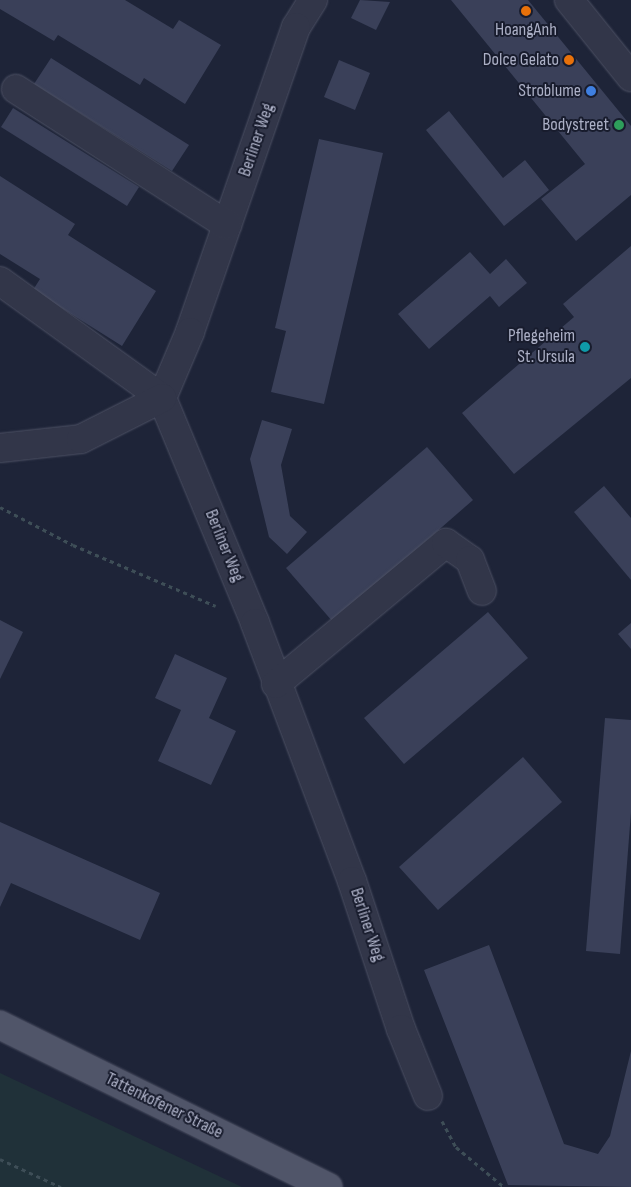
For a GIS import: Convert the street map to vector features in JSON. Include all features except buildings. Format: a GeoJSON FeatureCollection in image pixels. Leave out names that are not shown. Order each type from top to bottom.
{"type":"FeatureCollection","features":[{"type":"Feature","properties":{"kind":"main road","name":"Tattenkofener Straße"},"geometry":{"type":"LineString","coordinates":[[0,1025],[328,1187]]}},
{"type":"Feature","properties":{"kind":"street"},"geometry":{"type":"LineString","coordinates":[[569,0],[631,77]]}},
{"type":"Feature","properties":{"kind":"street","name":"Berliner Weg"},"geometry":{"type":"LineString","coordinates":[[311,1],[296,27],[190,332],[162,398],[255,623],[276,684],[352,881],[401,1029],[428,1096]]}},
{"type":"Feature","properties":{"kind":"street"},"geometry":{"type":"LineString","coordinates":[[16,89],[227,225]]}},
{"type":"Feature","properties":{"kind":"street"},"geometry":{"type":"LineString","coordinates":[[0,281],[162,398],[81,439],[0,448]]}},
{"type":"Feature","properties":{"kind":"street"},"geometry":{"type":"LineString","coordinates":[[276,684],[446,543],[470,560],[482,591]]}},
{"type":"Feature","properties":{"kind":"path"},"geometry":{"type":"LineString","coordinates":[[0,507],[73,546],[255,623]]}},
{"type":"Feature","properties":{"kind":"path"},"geometry":{"type":"LineString","coordinates":[[428,1096],[456,1147],[504,1187]]}},
{"type":"Feature","properties":{"kind":"path"},"geometry":{"type":"LineString","coordinates":[[0,1159],[61,1187]]}},
{"type":"Feature","properties":{"kind":"shaded area"},"geometry":{"type":"Polygon","coordinates":[[[0,1073],[242,1187],[0,1187],[0,1073]]]}},
{"type":"Feature","properties":{"kind":"place","name":"HoangAnh"},"geometry":{"type":"Point","coordinates":[526,11]}},
{"type":"Feature","properties":{"kind":"place","name":"Dolce Gelato"},"geometry":{"type":"Point","coordinates":[569,60]}},
{"type":"Feature","properties":{"kind":"place","name":"Stroblume"},"geometry":{"type":"Point","coordinates":[591,91]}},
{"type":"Feature","properties":{"kind":"place","name":"Bodystreet"},"geometry":{"type":"Point","coordinates":[619,125]}},
{"type":"Feature","properties":{"kind":"place","name":"Pflegeheim St. Ursula"},"geometry":{"type":"Point","coordinates":[585,347]}}]}
